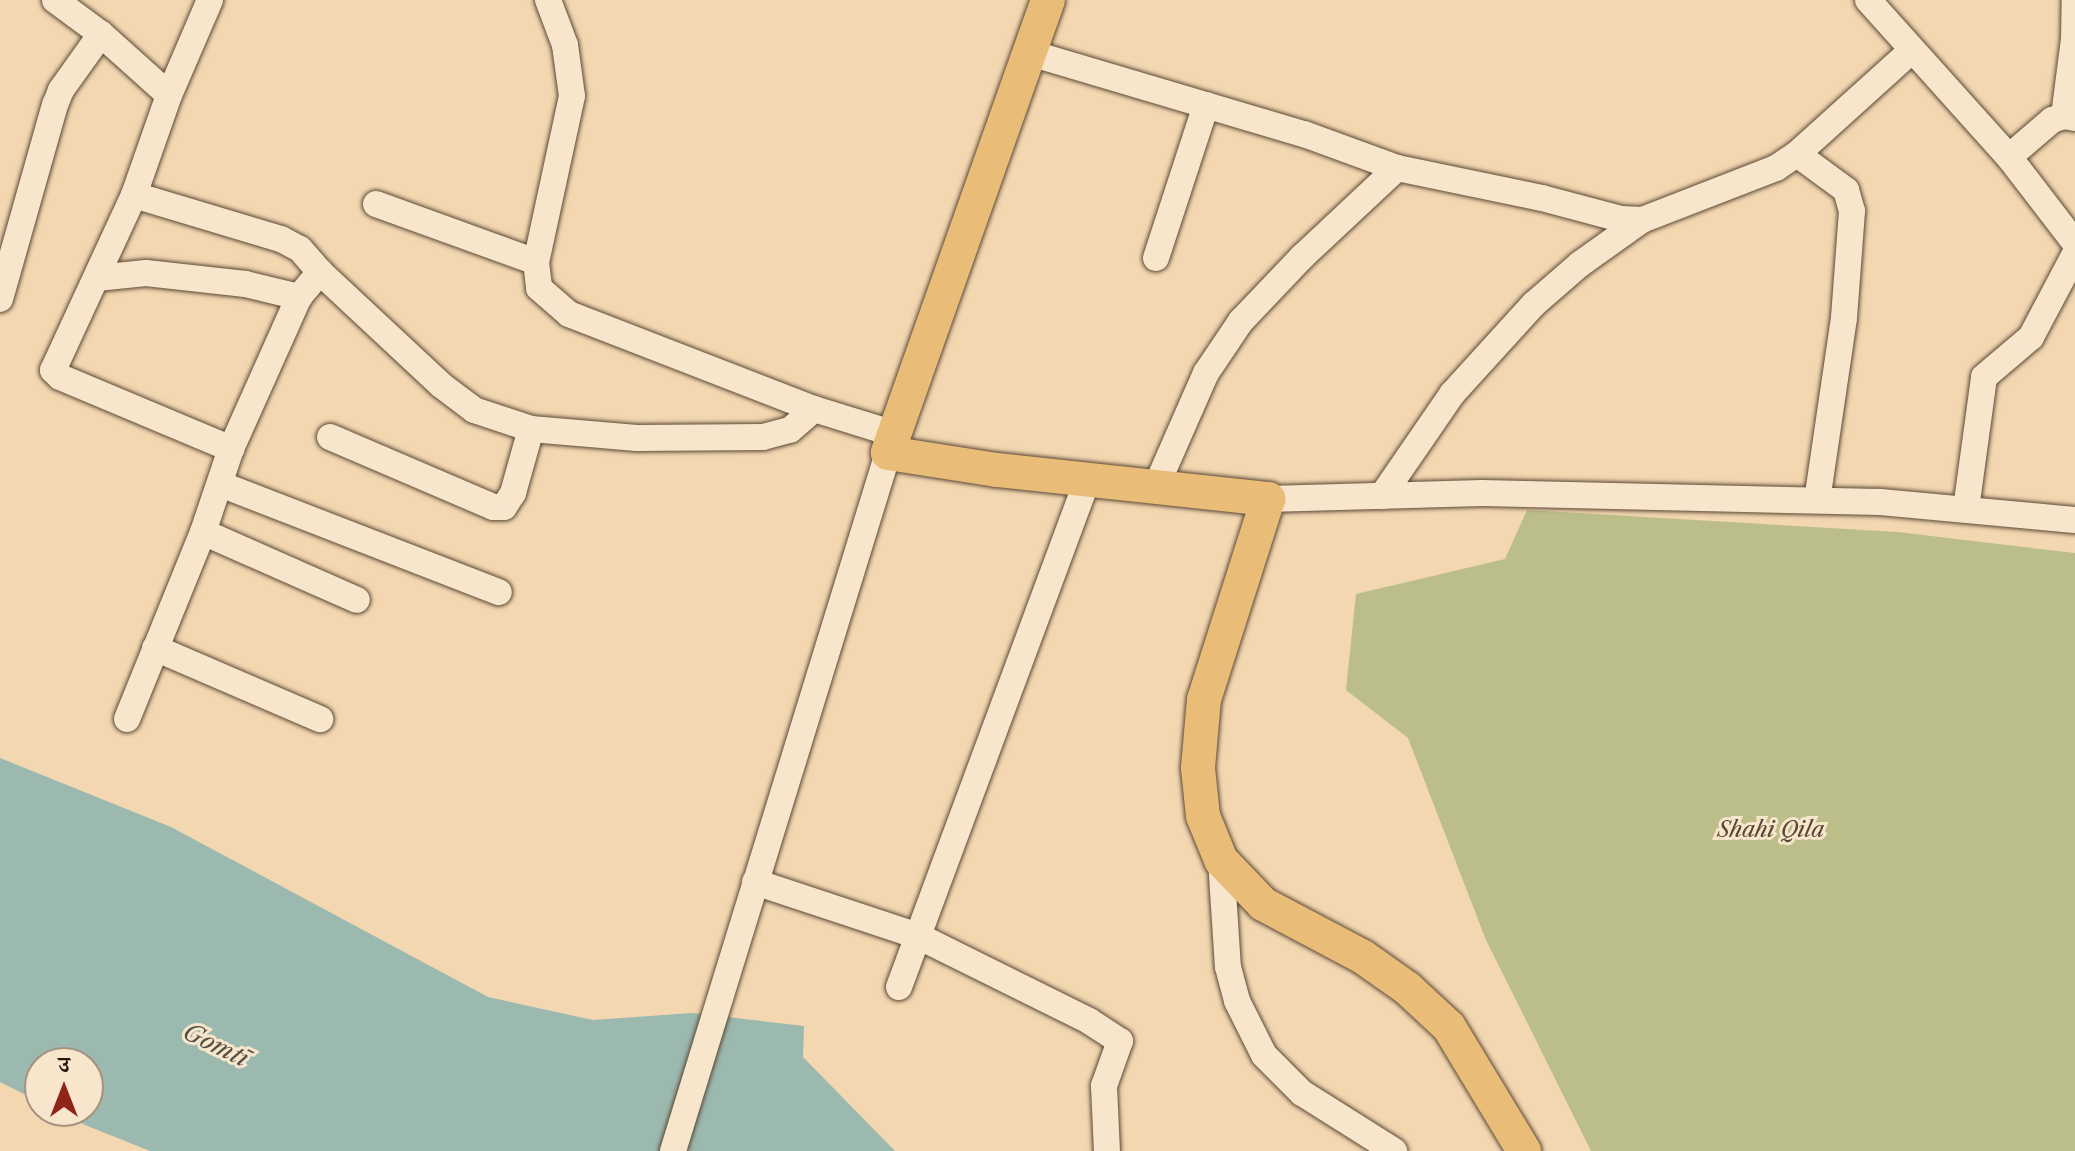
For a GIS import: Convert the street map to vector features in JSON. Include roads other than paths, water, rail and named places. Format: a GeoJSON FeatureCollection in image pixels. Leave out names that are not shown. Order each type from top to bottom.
{"type":"FeatureCollection","features":[{"type":"Feature","properties":{"kind":"main road"},"geometry":{"type":"LineString","coordinates":[[1048,0],[892,443],[1087,481],[1268,499],[1204,699],[1198,768],[1203,816],[1221,860],[1263,904],[1363,957],[1407,988],[1449,1027],[1524,1151]]}},
{"type":"Feature","properties":{"kind":"street"},"geometry":{"type":"LineString","coordinates":[[55,0],[101,34],[169,95]]}},
{"type":"Feature","properties":{"kind":"street"},"geometry":{"type":"LineString","coordinates":[[210,0],[169,95],[134,195],[53,370],[60,377],[231,449]]}},
{"type":"Feature","properties":{"kind":"street"},"geometry":{"type":"LineString","coordinates":[[548,0],[565,45],[572,96],[564,146],[536,262],[539,288],[569,314],[814,409],[892,443],[673,1151]]}},
{"type":"Feature","properties":{"kind":"street"},"geometry":{"type":"LineString","coordinates":[[1868,0],[2009,157],[2064,233],[2075,243]]}},
{"type":"Feature","properties":{"kind":"street"},"geometry":{"type":"LineString","coordinates":[[2009,157],[2052,120],[2069,117],[2075,0]]}},
{"type":"Feature","properties":{"kind":"street"},"geometry":{"type":"LineString","coordinates":[[0,299],[55,105],[61,90],[101,34]]}},
{"type":"Feature","properties":{"kind":"street"},"geometry":{"type":"LineString","coordinates":[[1382,496],[1452,394],[1534,304],[1580,264],[1642,220],[1776,168],[1797,154],[1912,50]]}},
{"type":"Feature","properties":{"kind":"street"},"geometry":{"type":"LineString","coordinates":[[1030,53],[1304,134],[1397,168],[1542,198],[1621,219],[1642,220]]}},
{"type":"Feature","properties":{"kind":"street"},"geometry":{"type":"LineString","coordinates":[[1156,258],[1206,105]]}},
{"type":"Feature","properties":{"kind":"street"},"geometry":{"type":"LineString","coordinates":[[1797,154],[1846,190],[1852,211],[1844,318],[1817,500]]}},
{"type":"Feature","properties":{"kind":"street"},"geometry":{"type":"LineString","coordinates":[[1155,489],[1206,373],[1241,321],[1302,257],[1397,168]]}},
{"type":"Feature","properties":{"kind":"street"},"geometry":{"type":"LineString","coordinates":[[134,195],[281,239],[300,249],[320,272],[441,385],[474,410],[531,429],[637,438],[763,437],[790,430],[814,409]]}},
{"type":"Feature","properties":{"kind":"street"},"geometry":{"type":"LineString","coordinates":[[376,204],[536,262]]}},
{"type":"Feature","properties":{"kind":"street"},"geometry":{"type":"LineString","coordinates":[[1966,509],[1984,377],[2031,337],[2075,254]]}},
{"type":"Feature","properties":{"kind":"street"},"geometry":{"type":"LineString","coordinates":[[127,719],[203,532],[231,449],[299,297],[320,272]]}},
{"type":"Feature","properties":{"kind":"street"},"geometry":{"type":"LineString","coordinates":[[97,278],[146,273],[245,284],[299,297]]}},
{"type":"Feature","properties":{"kind":"street"},"geometry":{"type":"LineString","coordinates":[[330,437],[493,507],[504,507],[513,493],[531,429]]}},
{"type":"Feature","properties":{"kind":"street"},"geometry":{"type":"LineString","coordinates":[[899,987],[1087,481]]}},
{"type":"Feature","properties":{"kind":"street"},"geometry":{"type":"LineString","coordinates":[[220,484],[499,592]]}},
{"type":"Feature","properties":{"kind":"street"},"geometry":{"type":"LineString","coordinates":[[1268,499],[1482,493],[1817,500],[1966,509],[2075,520]]}},
{"type":"Feature","properties":{"kind":"street"},"geometry":{"type":"LineString","coordinates":[[203,532],[357,600]]}},
{"type":"Feature","properties":{"kind":"street"},"geometry":{"type":"LineString","coordinates":[[155,648],[320,719]]}},
{"type":"Feature","properties":{"kind":"street"},"geometry":{"type":"LineString","coordinates":[[1221,860],[1228,967],[1237,1001],[1264,1055],[1302,1093],[1394,1151]]}},
{"type":"Feature","properties":{"kind":"street"},"geometry":{"type":"LineString","coordinates":[[755,882],[918,936],[1089,1021],[1120,1041],[1104,1086],[1107,1151]]}},
{"type":"Feature","properties":{"kind":"water","name":"Gomtī"},"geometry":{"type":"Polygon","coordinates":[[[0,758],[171,827],[488,997],[593,1020],[692,1013],[804,1026],[803,1057],[895,1151],[150,1151],[90,1127],[104,1127],[104,1047],[24,1047],[24,1094],[0,1082],[0,758]]]}},
{"type":"Feature","properties":{"kind":"park label","name":"Shahi Qila"},"geometry":{"type":"Point","coordinates":[1771,830]}}]}
